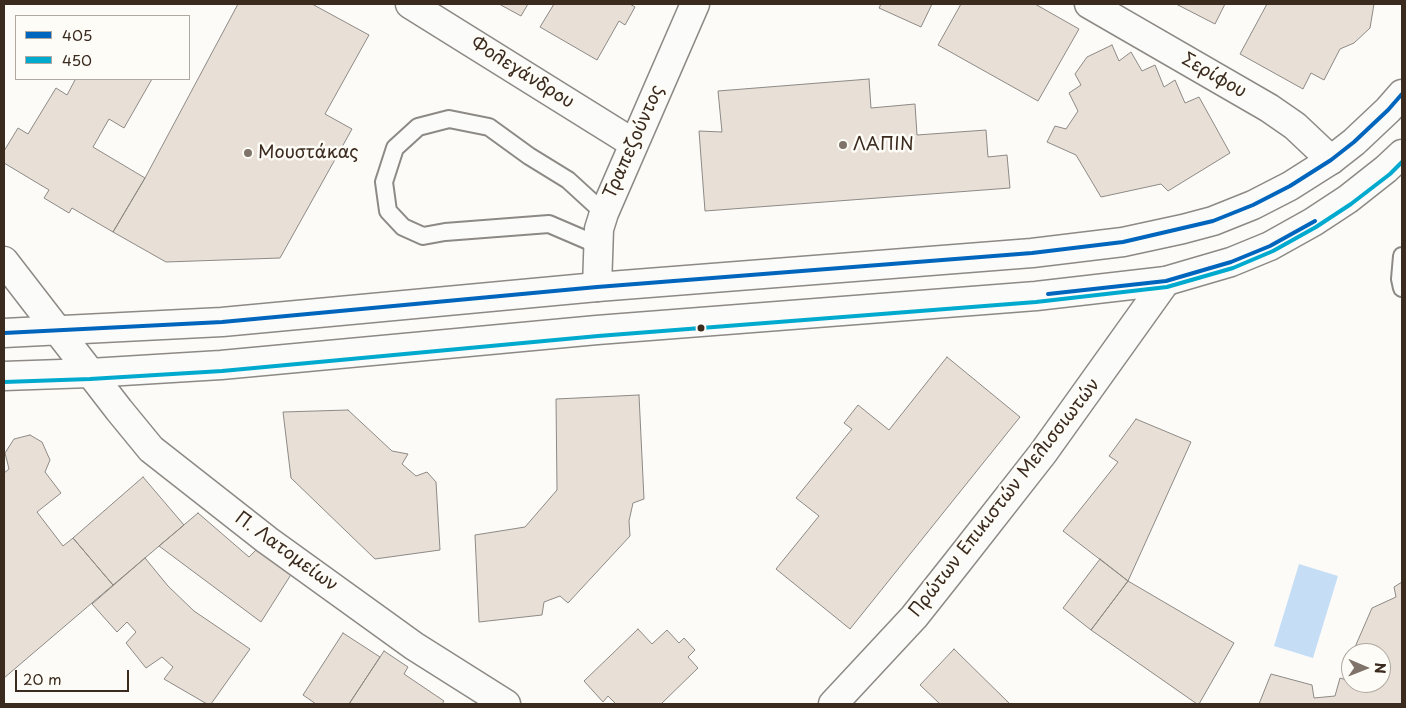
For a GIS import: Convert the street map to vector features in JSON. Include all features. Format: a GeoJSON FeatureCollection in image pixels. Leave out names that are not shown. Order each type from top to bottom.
{"type":"FeatureCollection","features":[{"type":"Feature","properties":{"kind":"main road","name":"Φολεγάνδρου"},"geometry":{"type":"LineString","coordinates":[[410,4],[633,143]]}},
{"type":"Feature","properties":{"kind":"main road","name":"Τραπεζούντος"},"geometry":{"type":"LineString","coordinates":[[597,287],[599,229],[604,212],[695,4]]}},
{"type":"Feature","properties":{"kind":"main road","name":"Σερίφου"},"geometry":{"type":"LineString","coordinates":[[1089,4],[1269,108],[1295,126],[1331,160]]}},
{"type":"Feature","properties":{"kind":"main road"},"geometry":{"type":"LineString","coordinates":[[4,333],[222,322],[597,287],[1032,253],[1123,242],[1213,221],[1290,186],[1331,160],[1354,142],[1402,94]]}},
{"type":"Feature","properties":{"kind":"main road"},"geometry":{"type":"LineString","coordinates":[[4,376],[221,365],[596,330],[1036,296],[1166,281],[1232,262],[1270,246],[1313,222],[1397,165]]}},
{"type":"Feature","properties":{"kind":"main road","name":"Π. Λατομείων"},"geometry":{"type":"LineString","coordinates":[[4,261],[151,449],[267,540],[414,646],[506,704]]}},
{"type":"Feature","properties":{"kind":"main road","name":"Πρώτων Επικιστών Μελισσιωτών"},"geometry":{"type":"LineString","coordinates":[[833,704],[914,618],[1043,454],[1166,281]]}},
{"type":"Feature","properties":{"kind":"lane"},"geometry":{"type":"LineString","coordinates":[[598,245],[549,224],[445,232],[423,236],[403,227],[388,211],[384,182],[394,148],[418,127],[450,119],[489,127],[529,156],[568,180],[604,212]]}},
{"type":"Feature","properties":{"kind":"lane"},"geometry":{"type":"LineString","coordinates":[[1402,256],[1400,280],[1402,288]]}},
{"type":"Feature","properties":{"kind":"water"},"geometry":{"type":"Polygon","coordinates":[[[1299,564],[1338,576],[1313,658],[1274,646],[1299,564]]]}},
{"type":"Feature","properties":{"kind":"building","name":"Μουστάκας"},"geometry":{"type":"Polygon","coordinates":[[[238,4],[312,4],[369,35],[325,114],[352,129],[280,258],[166,262],[113,232],[145,178],[238,4]]]}},
{"type":"Feature","properties":{"kind":"building"},"geometry":{"type":"Polygon","coordinates":[[[499,4],[528,4],[521,16],[499,4]]]}},
{"type":"Feature","properties":{"kind":"building"},"geometry":{"type":"Polygon","coordinates":[[[554,4],[630,4],[635,7],[625,25],[619,21],[597,60],[540,27],[554,4]]]}},
{"type":"Feature","properties":{"kind":"building"},"geometry":{"type":"Polygon","coordinates":[[[881,4],[932,4],[921,27],[879,8],[881,4]]]}},
{"type":"Feature","properties":{"kind":"building"},"geometry":{"type":"Polygon","coordinates":[[[961,4],[1035,4],[1079,29],[1038,101],[938,45],[961,4]]]}},
{"type":"Feature","properties":{"kind":"building"},"geometry":{"type":"Polygon","coordinates":[[[1176,4],[1225,4],[1215,24],[1176,4]]]}},
{"type":"Feature","properties":{"kind":"building"},"geometry":{"type":"Polygon","coordinates":[[[1267,4],[1374,4],[1370,28],[1354,43],[1340,49],[1324,80],[1311,73],[1303,89],[1240,54],[1267,4]]]}},
{"type":"Feature","properties":{"kind":"building"},"geometry":{"type":"Polygon","coordinates":[[[1112,45],[1119,61],[1131,52],[1142,71],[1155,65],[1164,87],[1175,80],[1185,103],[1199,97],[1230,153],[1168,191],[1161,184],[1101,197],[1076,155],[1047,142],[1055,126],[1066,129],[1078,111],[1069,93],[1081,85],[1075,74],[1087,57],[1112,45]]]}},
{"type":"Feature","properties":{"kind":"building","name":"ΛΑΠΙΝ"},"geometry":{"type":"Polygon","coordinates":[[[869,79],[871,108],[915,104],[917,135],[986,130],[988,157],[1007,155],[1010,188],[705,211],[699,131],[722,132],[718,91],[869,79]]]}},
{"type":"Feature","properties":{"kind":"building"},"geometry":{"type":"Polygon","coordinates":[[[75,80],[151,80],[124,128],[109,119],[93,147],[145,178],[113,232],[72,208],[69,213],[44,198],[49,190],[4,163],[4,151],[18,128],[28,134],[56,88],[67,95],[75,80]]]}},
{"type":"Feature","properties":{"kind":"building"},"geometry":{"type":"Polygon","coordinates":[[[947,357],[1020,417],[850,629],[776,569],[819,516],[796,498],[852,429],[844,423],[858,405],[889,430],[947,357]]]}},
{"type":"Feature","properties":{"kind":"building"},"geometry":{"type":"Polygon","coordinates":[[[639,395],[644,499],[633,503],[629,521],[630,536],[568,603],[560,596],[544,602],[542,615],[479,622],[475,535],[525,527],[557,490],[556,399],[639,395]]]}},
{"type":"Feature","properties":{"kind":"building"},"geometry":{"type":"Polygon","coordinates":[[[348,410],[392,451],[408,454],[402,464],[416,476],[427,472],[436,482],[440,550],[375,559],[291,478],[283,412],[348,410]]]}},
{"type":"Feature","properties":{"kind":"building"},"geometry":{"type":"Polygon","coordinates":[[[1136,419],[1191,442],[1128,581],[1063,531],[1118,462],[1109,456],[1136,419]]]}},
{"type":"Feature","properties":{"kind":"building"},"geometry":{"type":"Polygon","coordinates":[[[30,435],[42,442],[50,460],[45,472],[61,493],[37,512],[63,546],[73,538],[113,585],[4,678],[4,473],[9,469],[5,453],[14,439],[30,435]]]}},
{"type":"Feature","properties":{"kind":"building"},"geometry":{"type":"Polygon","coordinates":[[[143,477],[184,525],[113,585],[73,538],[143,477]]]}},
{"type":"Feature","properties":{"kind":"building"},"geometry":{"type":"Polygon","coordinates":[[[198,513],[249,557],[260,546],[292,573],[261,622],[159,546],[198,513]]]}},
{"type":"Feature","properties":{"kind":"building"},"geometry":{"type":"Polygon","coordinates":[[[145,558],[168,586],[194,611],[250,649],[211,704],[207,704],[164,679],[173,667],[162,657],[146,668],[126,643],[136,632],[127,622],[117,632],[92,604],[145,558]]]}},
{"type":"Feature","properties":{"kind":"building"},"geometry":{"type":"Polygon","coordinates":[[[1100,559],[1128,581],[1091,630],[1063,608],[1100,559]]]}},
{"type":"Feature","properties":{"kind":"building"},"geometry":{"type":"Polygon","coordinates":[[[1128,581],[1234,643],[1199,704],[1091,630],[1128,581]]]}},
{"type":"Feature","properties":{"kind":"building"},"geometry":{"type":"Polygon","coordinates":[[[1402,582],[1402,704],[1259,704],[1271,674],[1312,685],[1314,698],[1335,696],[1340,678],[1341,693],[1391,693],[1391,643],[1357,643],[1372,608],[1396,597],[1394,587],[1402,582]]]}},
{"type":"Feature","properties":{"kind":"building"},"geometry":{"type":"Polygon","coordinates":[[[638,629],[652,644],[667,630],[679,643],[684,638],[695,650],[688,657],[698,668],[661,704],[616,704],[608,696],[603,702],[584,681],[638,629]]]}},
{"type":"Feature","properties":{"kind":"building"},"geometry":{"type":"Polygon","coordinates":[[[343,633],[380,657],[349,704],[316,704],[303,695],[343,633]]]}},
{"type":"Feature","properties":{"kind":"building"},"geometry":{"type":"Polygon","coordinates":[[[954,649],[1010,704],[940,704],[920,685],[954,649]]]}},
{"type":"Feature","properties":{"kind":"building"},"geometry":{"type":"Polygon","coordinates":[[[384,651],[408,667],[404,674],[444,701],[442,704],[349,704],[384,651]]]}},
{"type":"Feature","properties":{"kind":"transit line","name":"405"},"geometry":{"type":"LineString","coordinates":[[4,333],[222,322],[597,287],[1032,253],[1123,242],[1213,221],[1253,205],[1290,186],[1331,160],[1354,142],[1402,94]]}},
{"type":"Feature","properties":{"kind":"transit line","name":"450"},"geometry":{"type":"LineString","coordinates":[[4,382],[222,371],[598,336],[1036,302],[1167,287],[1233,268],[1273,251],[1316,227],[1351,204],[1390,174],[1402,162]]}},
{"type":"Feature","properties":{"kind":"transit line","name":"405"},"geometry":{"type":"LineString","coordinates":[[1048,294],[1166,281],[1231,262],[1270,246],[1315,221]]}},
{"type":"Feature","properties":{"kind":"place","name":"ΛΑΠΙΝ"},"geometry":{"type":"Point","coordinates":[843,145]}},
{"type":"Feature","properties":{"kind":"place","name":"Μουστάκας"},"geometry":{"type":"Point","coordinates":[248,153]}}]}
